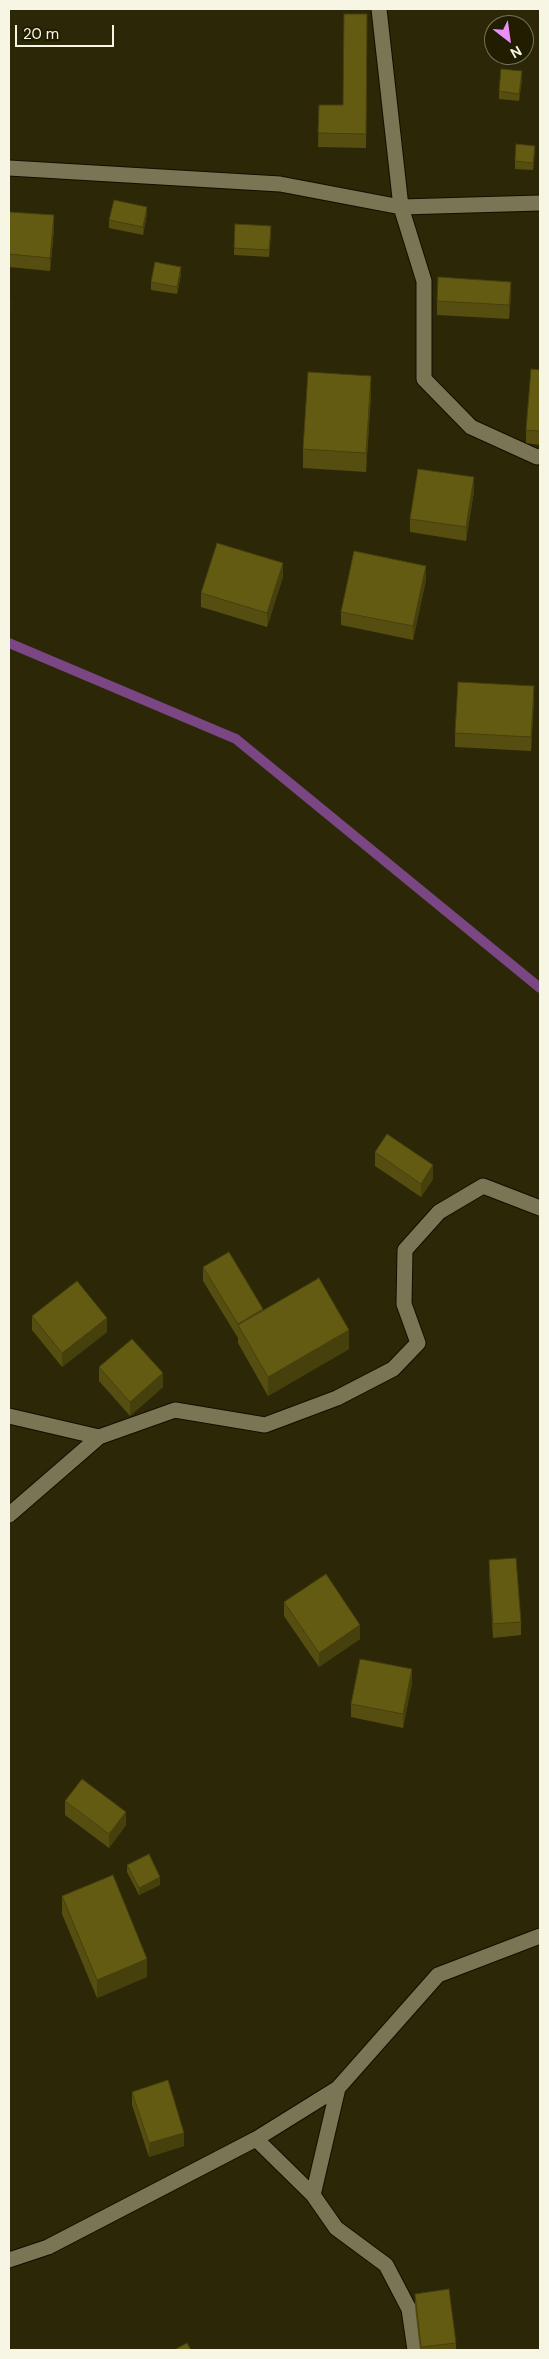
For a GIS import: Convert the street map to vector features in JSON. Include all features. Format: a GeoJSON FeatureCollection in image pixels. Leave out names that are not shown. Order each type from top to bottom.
{"type":"FeatureCollection","features":[{"type":"Feature","properties":{"kind":"street"},"geometry":{"type":"LineString","coordinates":[[379,9],[401,207],[424,281],[424,379],[471,427],[537,457],[540,456]]}},
{"type":"Feature","properties":{"kind":"street"},"geometry":{"type":"LineString","coordinates":[[9,168],[280,184],[401,207],[540,203]]}},
{"type":"Feature","properties":{"kind":"street"},"geometry":{"type":"LineString","coordinates":[[9,1515],[99,1437],[174,1410],[264,1425],[337,1398],[393,1369],[418,1343],[404,1304],[405,1250],[439,1212],[484,1186],[540,1208]]}},
{"type":"Feature","properties":{"kind":"street"},"geometry":{"type":"LineString","coordinates":[[9,1416],[99,1437]]}},
{"type":"Feature","properties":{"kind":"street"},"geometry":{"type":"LineString","coordinates":[[9,2260],[48,2247],[189,2176],[256,2139],[338,2088],[438,1975],[540,1936]]}},
{"type":"Feature","properties":{"kind":"street"},"geometry":{"type":"LineString","coordinates":[[313,2195],[338,2088]]}},
{"type":"Feature","properties":{"kind":"street"},"geometry":{"type":"LineString","coordinates":[[256,2139],[313,2195],[336,2228],[386,2265],[409,2309],[415,2350]]}},
{"type":"Feature","properties":{"kind":"building"},"geometry":{"type":"Polygon","coordinates":[[[344,14],[367,14],[366,134],[318,133],[319,105],[343,105],[344,14]]]}},
{"type":"Feature","properties":{"kind":"building"},"geometry":{"type":"Polygon","coordinates":[[[501,69],[522,71],[519,94],[499,91],[501,69]]]}},
{"type":"Feature","properties":{"kind":"building"},"geometry":{"type":"Polygon","coordinates":[[[516,144],[535,146],[533,163],[515,161],[516,144]]]}},
{"type":"Feature","properties":{"kind":"building"},"geometry":{"type":"Polygon","coordinates":[[[114,200],[147,207],[143,227],[109,220],[114,200]]]}},
{"type":"Feature","properties":{"kind":"building"},"geometry":{"type":"Polygon","coordinates":[[[9,212],[54,215],[50,258],[9,254],[9,212]]]}},
{"type":"Feature","properties":{"kind":"building"},"geometry":{"type":"Polygon","coordinates":[[[235,224],[271,226],[269,250],[234,248],[235,224]]]}},
{"type":"Feature","properties":{"kind":"building"},"geometry":{"type":"Polygon","coordinates":[[[155,262],[181,267],[177,287],[151,282],[155,262]]]}},
{"type":"Feature","properties":{"kind":"building"},"geometry":{"type":"Polygon","coordinates":[[[438,277],[511,282],[509,305],[437,301],[438,277]]]}},
{"type":"Feature","properties":{"kind":"building"},"geometry":{"type":"Polygon","coordinates":[[[531,369],[540,370],[540,431],[526,430],[531,369]]]}},
{"type":"Feature","properties":{"kind":"building"},"geometry":{"type":"Polygon","coordinates":[[[308,372],[371,376],[366,453],[303,449],[308,372]]]}},
{"type":"Feature","properties":{"kind":"building"},"geometry":{"type":"Polygon","coordinates":[[[418,469],[474,477],[466,527],[410,519],[418,469]]]}},
{"type":"Feature","properties":{"kind":"building"},"geometry":{"type":"Polygon","coordinates":[[[217,543],[283,563],[267,613],[201,593],[217,543]]]}},
{"type":"Feature","properties":{"kind":"building"},"geometry":{"type":"Polygon","coordinates":[[[354,551],[426,566],[413,626],[341,612],[354,551]]]}},
{"type":"Feature","properties":{"kind":"building"},"geometry":{"type":"Polygon","coordinates":[[[458,682],[534,686],[531,737],[455,733],[458,682]]]}},
{"type":"Feature","properties":{"kind":"building"},"geometry":{"type":"Polygon","coordinates":[[[387,1134],[433,1165],[421,1184],[375,1152],[387,1134]]]}},
{"type":"Feature","properties":{"kind":"building"},"geometry":{"type":"Polygon","coordinates":[[[229,1252],[263,1309],[238,1324],[203,1267],[229,1252]]]}},
{"type":"Feature","properties":{"kind":"building"},"geometry":{"type":"Polygon","coordinates":[[[319,1278],[349,1330],[268,1377],[238,1325],[319,1278]]]}},
{"type":"Feature","properties":{"kind":"building"},"geometry":{"type":"Polygon","coordinates":[[[77,1281],[107,1318],[62,1353],[32,1316],[77,1281]]]}},
{"type":"Feature","properties":{"kind":"building"},"geometry":{"type":"Polygon","coordinates":[[[132,1339],[163,1373],[130,1402],[99,1367],[132,1339]]]}},
{"type":"Feature","properties":{"kind":"building"},"geometry":{"type":"Polygon","coordinates":[[[516,1558],[521,1622],[493,1624],[489,1560],[516,1558]]]}},
{"type":"Feature","properties":{"kind":"building"},"geometry":{"type":"Polygon","coordinates":[[[326,1574],[360,1625],[319,1653],[284,1602],[326,1574]]]}},
{"type":"Feature","properties":{"kind":"building"},"geometry":{"type":"Polygon","coordinates":[[[360,1659],[412,1669],[403,1714],[351,1704],[360,1659]]]}},
{"type":"Feature","properties":{"kind":"building"},"geometry":{"type":"Polygon","coordinates":[[[82,1779],[126,1812],[109,1834],[65,1801],[82,1779]]]}},
{"type":"Feature","properties":{"kind":"building"},"geometry":{"type":"Polygon","coordinates":[[[149,1854],[160,1877],[139,1888],[127,1865],[149,1854]]]}},
{"type":"Feature","properties":{"kind":"building"},"geometry":{"type":"Polygon","coordinates":[[[113,1875],[147,1959],[97,1980],[62,1896],[113,1875]]]}},
{"type":"Feature","properties":{"kind":"building"},"geometry":{"type":"Polygon","coordinates":[[[168,2080],[184,2133],[149,2143],[132,2092],[168,2080]]]}},
{"type":"Feature","properties":{"kind":"building"},"geometry":{"type":"Polygon","coordinates":[[[449,2289],[456,2343],[421,2347],[415,2294],[449,2289]]]}},
{"type":"Feature","properties":{"kind":"building"},"geometry":{"type":"Polygon","coordinates":[[[187,2343],[191,2350],[174,2350],[187,2343]]]}},
{"type":"Feature","properties":{"kind":"waterway"},"geometry":{"type":"LineString","coordinates":[[9,643],[236,739],[540,988]]}}]}
